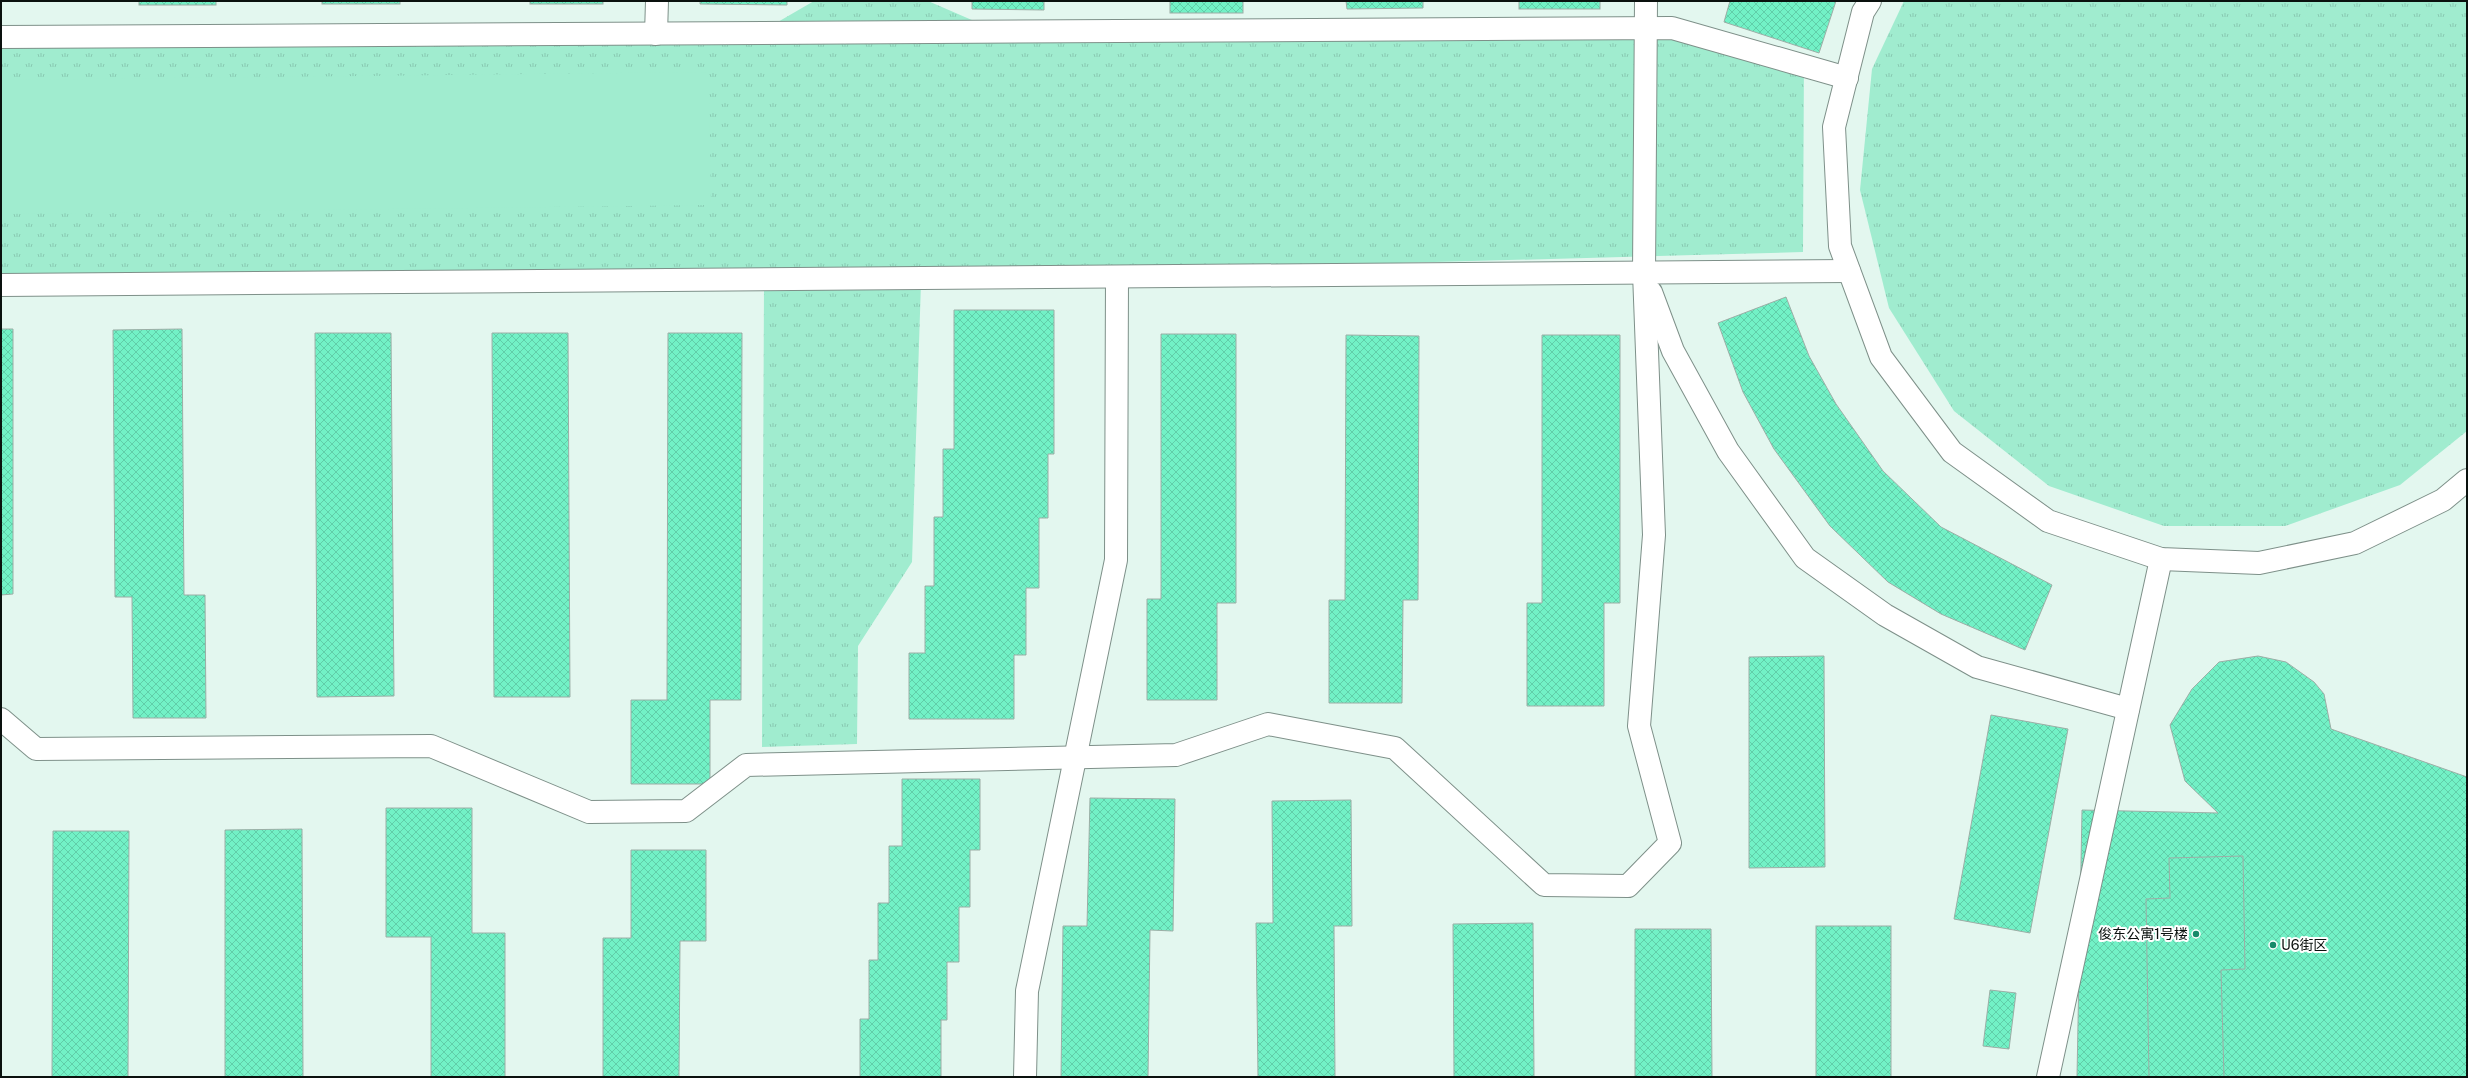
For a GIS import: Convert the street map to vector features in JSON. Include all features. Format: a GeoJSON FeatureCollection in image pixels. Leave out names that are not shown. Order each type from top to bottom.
{"type":"FeatureCollection","features":[{"type":"Feature","properties":{"kind":"street"},"geometry":{"type":"LineString","coordinates":[[656,34],[657,1]]}},
{"type":"Feature","properties":{"kind":"street"},"geometry":{"type":"LineString","coordinates":[[1,719],[36,749],[431,746],[589,812],[686,811],[746,765],[1176,754],[1268,724],[1395,748],[1544,885],[1628,886],[1670,843],[1639,726],[1654,535],[1644,273],[1646,1]]}},
{"type":"Feature","properties":{"kind":"street"},"geometry":{"type":"LineString","coordinates":[[1646,29],[1661,1]]}},
{"type":"Feature","properties":{"kind":"street"},"geometry":{"type":"LineString","coordinates":[[1870,1],[1863,12],[1834,127],[1840,246],[1881,357],[1952,452],[2048,521],[2161,558],[2259,563],[2355,543],[2443,500],[2467,480]]}},
{"type":"Feature","properties":{"kind":"street"},"geometry":{"type":"LineString","coordinates":[[1,37],[1672,28],[1846,78]]}},
{"type":"Feature","properties":{"kind":"street"},"geometry":{"type":"LineString","coordinates":[[1,285],[1849,271]]}},
{"type":"Feature","properties":{"kind":"street"},"geometry":{"type":"LineString","coordinates":[[1644,273],[1673,351],[1728,451],[1805,558],[1885,615],[1977,667],[2128,709]]}},
{"type":"Feature","properties":{"kind":"street"},"geometry":{"type":"LineString","coordinates":[[1025,1077],[1027,991],[1116,560],[1117,277]]}},
{"type":"Feature","properties":{"kind":"street"},"geometry":{"type":"LineString","coordinates":[[2048,1077],[2161,558]]}},
{"type":"Feature","properties":{"kind":"green space"},"geometry":{"type":"Polygon","coordinates":[[[814,1],[928,1],[1018,40],[1707,37],[1804,56],[1803,252],[1110,271],[921,282],[912,562],[858,646],[857,744],[762,747],[764,283],[1,285],[1,31],[764,30],[814,1]]]}},
{"type":"Feature","properties":{"kind":"green space"},"geometry":{"type":"Polygon","coordinates":[[[1904,1],[2467,1],[2467,431],[2400,485],[2285,526],[2164,526],[2049,486],[1954,411],[1889,308],[1860,190],[1872,69],[1904,1]]]}},
{"type":"Feature","properties":{"kind":"green space"},"geometry":{"type":"Polygon","coordinates":[[[709,72],[711,205],[1,214],[1,80],[709,72]]]}},
{"type":"Feature","properties":{"kind":"building"},"geometry":{"type":"Polygon","coordinates":[[[139,1],[216,1],[216,5],[139,5],[139,1]]]}},
{"type":"Feature","properties":{"kind":"building"},"geometry":{"type":"Polygon","coordinates":[[[322,1],[400,1],[400,4],[322,4],[322,1]]]}},
{"type":"Feature","properties":{"kind":"building"},"geometry":{"type":"Polygon","coordinates":[[[530,1],[603,1],[603,4],[530,4],[530,1]]]}},
{"type":"Feature","properties":{"kind":"building"},"geometry":{"type":"Polygon","coordinates":[[[700,1],[787,1],[787,5],[700,4],[700,1]]]}},
{"type":"Feature","properties":{"kind":"building"},"geometry":{"type":"Polygon","coordinates":[[[972,1],[1044,1],[1044,10],[972,9],[972,1]]]}},
{"type":"Feature","properties":{"kind":"building"},"geometry":{"type":"Polygon","coordinates":[[[1170,1],[1243,1],[1243,13],[1170,13],[1170,1]]]}},
{"type":"Feature","properties":{"kind":"building"},"geometry":{"type":"Polygon","coordinates":[[[1346,1],[1423,1],[1423,8],[1347,9],[1346,1]]]}},
{"type":"Feature","properties":{"kind":"building"},"geometry":{"type":"Polygon","coordinates":[[[1519,1],[1600,1],[1600,9],[1519,9],[1519,1]]]}},
{"type":"Feature","properties":{"kind":"building"},"geometry":{"type":"Polygon","coordinates":[[[1730,1],[1836,1],[1819,53],[1724,22],[1730,1]]]}},
{"type":"Feature","properties":{"kind":"building"},"geometry":{"type":"Polygon","coordinates":[[[1786,297],[1809,356],[1836,404],[1883,471],[1941,527],[2052,585],[2025,650],[1941,614],[1888,582],[1830,526],[1774,449],[1743,392],[1718,323],[1786,297]]]}},
{"type":"Feature","properties":{"kind":"building"},"geometry":{"type":"Polygon","coordinates":[[[954,310],[1054,310],[1054,454],[1048,454],[1048,518],[1039,518],[1039,588],[1026,588],[1026,655],[1014,655],[1014,719],[909,719],[909,653],[925,653],[925,586],[934,586],[934,517],[943,517],[943,449],[954,449],[954,310]]]}},
{"type":"Feature","properties":{"kind":"building"},"geometry":{"type":"Polygon","coordinates":[[[1,329],[13,329],[13,594],[1,595],[1,329]]]}},
{"type":"Feature","properties":{"kind":"building"},"geometry":{"type":"Polygon","coordinates":[[[182,329],[184,595],[205,595],[206,718],[133,718],[132,597],[115,597],[113,330],[182,329]]]}},
{"type":"Feature","properties":{"kind":"building"},"geometry":{"type":"Polygon","coordinates":[[[315,333],[391,333],[394,696],[317,697],[315,333]]]}},
{"type":"Feature","properties":{"kind":"building"},"geometry":{"type":"Polygon","coordinates":[[[492,333],[568,333],[570,697],[494,697],[492,333]]]}},
{"type":"Feature","properties":{"kind":"building"},"geometry":{"type":"Polygon","coordinates":[[[668,333],[742,333],[741,700],[710,700],[710,784],[631,784],[631,700],[667,700],[668,333]]]}},
{"type":"Feature","properties":{"kind":"building"},"geometry":{"type":"Polygon","coordinates":[[[1161,334],[1236,334],[1236,603],[1217,603],[1217,700],[1147,700],[1147,599],[1161,599],[1161,334]]]}},
{"type":"Feature","properties":{"kind":"building"},"geometry":{"type":"Polygon","coordinates":[[[1346,335],[1419,336],[1418,600],[1403,600],[1402,703],[1329,703],[1329,600],[1345,600],[1346,335]]]}},
{"type":"Feature","properties":{"kind":"building"},"geometry":{"type":"Polygon","coordinates":[[[1542,335],[1620,335],[1620,603],[1604,603],[1604,706],[1527,706],[1527,603],[1542,603],[1542,335]]]}},
{"type":"Feature","properties":{"kind":"building"},"geometry":{"type":"Polygon","coordinates":[[[1824,656],[1825,867],[1749,868],[1749,657],[1824,656]]]}},
{"type":"Feature","properties":{"kind":"building","name":"U6街区"},"geometry":{"type":"Polygon","coordinates":[[[2258,656],[2286,662],[2314,682],[2324,694],[2331,729],[2467,777],[2467,1077],[2077,1077],[2082,810],[2218,813],[2185,781],[2170,725],[2192,689],[2219,662],[2258,656]]]}},
{"type":"Feature","properties":{"kind":"building"},"geometry":{"type":"Polygon","coordinates":[[[1991,715],[2068,729],[2030,933],[1954,919],[1991,715]]]}},
{"type":"Feature","properties":{"kind":"building"},"geometry":{"type":"Polygon","coordinates":[[[902,779],[980,779],[980,850],[970,850],[970,907],[959,907],[959,962],[947,962],[947,1020],[941,1020],[941,1077],[860,1077],[860,1019],[869,1019],[869,960],[878,960],[878,903],[889,903],[889,846],[902,846],[902,779]]]}},
{"type":"Feature","properties":{"kind":"building"},"geometry":{"type":"Polygon","coordinates":[[[1090,798],[1175,799],[1173,931],[1150,930],[1148,1077],[1061,1077],[1063,926],[1087,926],[1090,798]]]}},
{"type":"Feature","properties":{"kind":"building"},"geometry":{"type":"Polygon","coordinates":[[[1351,800],[1352,926],[1334,926],[1335,1077],[1258,1077],[1256,923],[1273,923],[1272,801],[1351,800]]]}},
{"type":"Feature","properties":{"kind":"building"},"geometry":{"type":"Polygon","coordinates":[[[386,808],[472,808],[472,933],[505,933],[505,1077],[431,1077],[431,937],[386,937],[386,808]]]}},
{"type":"Feature","properties":{"kind":"building"},"geometry":{"type":"Polygon","coordinates":[[[302,829],[303,1077],[225,1077],[225,830],[302,829]]]}},
{"type":"Feature","properties":{"kind":"building"},"geometry":{"type":"Polygon","coordinates":[[[53,831],[129,831],[128,1077],[52,1077],[53,831]]]}},
{"type":"Feature","properties":{"kind":"building"},"geometry":{"type":"Polygon","coordinates":[[[631,850],[706,850],[706,941],[680,941],[679,1077],[603,1077],[603,938],[631,938],[631,850]]]}},
{"type":"Feature","properties":{"kind":"building","name":"俊东公寓1号楼"},"geometry":{"type":"Polygon","coordinates":[[[2243,856],[2245,969],[2221,970],[2224,1077],[2149,1077],[2146,899],[2170,898],[2169,858],[2243,856]]]}},
{"type":"Feature","properties":{"kind":"building"},"geometry":{"type":"Polygon","coordinates":[[[1533,923],[1534,1077],[1454,1077],[1453,924],[1533,923]]]}},
{"type":"Feature","properties":{"kind":"building"},"geometry":{"type":"Polygon","coordinates":[[[1816,926],[1891,926],[1891,1077],[1816,1077],[1816,926]]]}},
{"type":"Feature","properties":{"kind":"building"},"geometry":{"type":"Polygon","coordinates":[[[1635,929],[1711,929],[1712,1077],[1635,1077],[1635,929]]]}},
{"type":"Feature","properties":{"kind":"building"},"geometry":{"type":"Polygon","coordinates":[[[1990,990],[2016,993],[2009,1049],[1983,1046],[1990,990]]]}},
{"type":"Feature","properties":{"kind":"place","name":"俊东公寓1号楼"},"geometry":{"type":"Point","coordinates":[2196,934]}},
{"type":"Feature","properties":{"kind":"place","name":"U6街区"},"geometry":{"type":"Point","coordinates":[2273,945]}}]}
